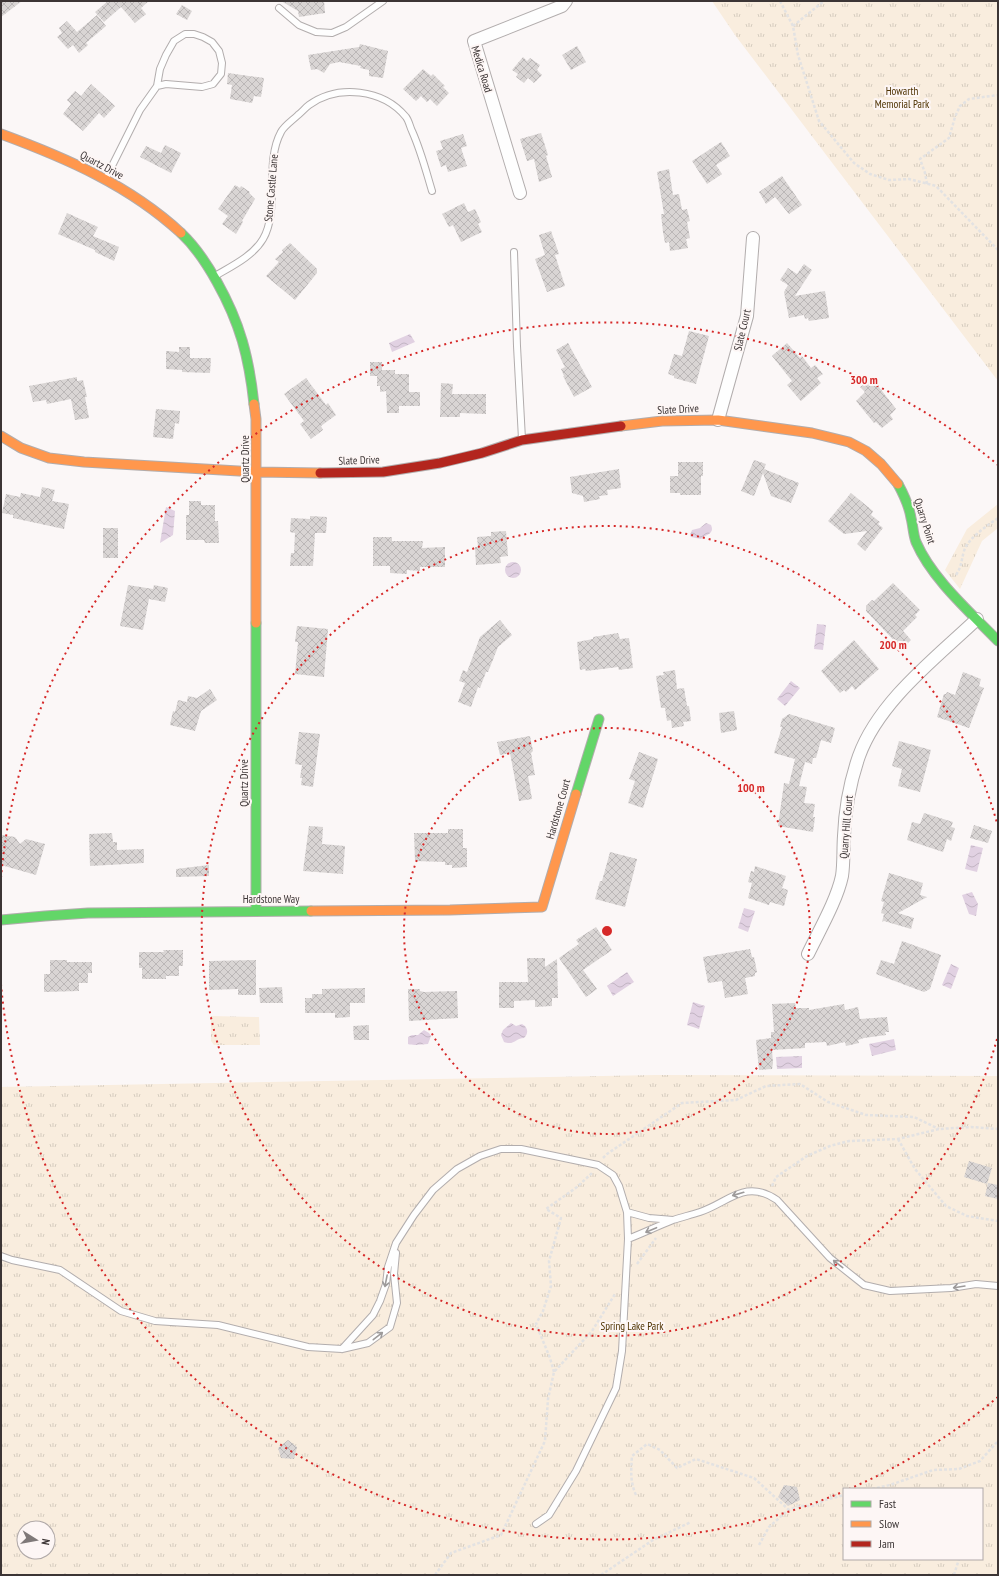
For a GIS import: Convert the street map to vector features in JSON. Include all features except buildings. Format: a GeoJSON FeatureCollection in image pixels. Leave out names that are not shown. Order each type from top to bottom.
{"type":"FeatureCollection","features":[{"type":"Feature","properties":{"kind":"street","name":"Medica Road"},"geometry":{"type":"LineString","coordinates":[[520,193],[474,41],[562,6],[566,1]]}},
{"type":"Feature","properties":{"kind":"street","name":"Quartz Drive"},"geometry":{"type":"LineString","coordinates":[[1,134],[71,162],[132,194],[155,210],[181,234],[203,259],[230,305],[242,335],[253,388],[256,419],[256,911]]}},
{"type":"Feature","properties":{"kind":"street","name":"Slate Court"},"geometry":{"type":"LineString","coordinates":[[718,420],[746,316],[753,238]]}},
{"type":"Feature","properties":{"kind":"street","name":"Slate Drive"},"geometry":{"type":"LineString","coordinates":[[1,436],[21,448],[49,458],[84,462],[257,472],[349,473],[382,472],[440,463],[482,453],[522,440],[591,429],[662,421],[718,420]]}},
{"type":"Feature","properties":{"kind":"street","name":"Quarry Point"},"geometry":{"type":"LineString","coordinates":[[718,420],[812,433],[849,442],[866,451],[896,480],[905,497],[912,516],[916,542],[930,566],[977,619],[998,640]]}},
{"type":"Feature","properties":{"kind":"street","name":"Quarry Hill Court"},"geometry":{"type":"LineString","coordinates":[[808,954],[842,877],[847,801],[860,755],[869,735],[880,716],[895,698],[977,619]]}},
{"type":"Feature","properties":{"kind":"street","name":"Hardstone Court"},"geometry":{"type":"LineString","coordinates":[[542,907],[599,719]]}},
{"type":"Feature","properties":{"kind":"street","name":"Hardstone Way"},"geometry":{"type":"LineString","coordinates":[[1,920],[56,914],[256,911],[462,911],[542,907]]}},
{"type":"Feature","properties":{"kind":"lane"},"geometry":{"type":"LineString","coordinates":[[278,8],[299,25],[316,32],[332,33],[346,27],[383,1]]}},
{"type":"Feature","properties":{"kind":"lane"},"geometry":{"type":"LineString","coordinates":[[105,180],[140,110],[157,86],[160,69],[174,41],[185,34],[203,37],[212,42],[219,52],[222,63],[221,74],[213,84],[202,88],[166,84],[157,86]]}},
{"type":"Feature","properties":{"kind":"lane","name":"Stone Castle Lane"},"geometry":{"type":"LineString","coordinates":[[214,277],[256,249],[263,238],[269,223],[274,150],[281,131],[310,104],[327,96],[345,92],[362,93],[378,97],[390,103],[406,118],[421,150],[432,192]]}},
{"type":"Feature","properties":{"kind":"lane"},"geometry":{"type":"LineString","coordinates":[[514,252],[522,440]]}},
{"type":"Feature","properties":{"kind":"lane"},"geometry":{"type":"LineString","coordinates":[[342,1349],[372,1315],[380,1301],[386,1284],[388,1267],[396,1243],[414,1214],[433,1190],[457,1169],[480,1156],[501,1150],[521,1149],[598,1165],[613,1175],[619,1186],[627,1212],[628,1239],[622,1351],[616,1388],[576,1471],[549,1515],[536,1524]]}},
{"type":"Feature","properties":{"kind":"lane"},"geometry":{"type":"LineString","coordinates":[[628,1239],[674,1220],[702,1212],[734,1194],[746,1192],[769,1194],[777,1200],[830,1258],[864,1285],[877,1289],[896,1291],[951,1288],[976,1284],[998,1286]]}},
{"type":"Feature","properties":{"kind":"lane"},"geometry":{"type":"LineString","coordinates":[[627,1212],[648,1218],[674,1220]]}},
{"type":"Feature","properties":{"kind":"lane"},"geometry":{"type":"LineString","coordinates":[[1,1256],[12,1260],[60,1270],[121,1311],[155,1320],[218,1325],[308,1347],[342,1349],[368,1343],[390,1327],[397,1303],[394,1274],[396,1243]]}},
{"type":"Feature","properties":{"kind":"path"},"geometry":{"type":"LineString","coordinates":[[780,1],[792,26],[798,55],[819,121],[854,163],[870,174],[889,180],[909,179],[936,186],[998,250]]}},
{"type":"Feature","properties":{"kind":"path"},"geometry":{"type":"LineString","coordinates":[[792,26],[824,1]]}},
{"type":"Feature","properties":{"kind":"path"},"geometry":{"type":"LineString","coordinates":[[927,184],[926,173],[920,159],[949,138],[960,106],[970,99],[998,95]]}},
{"type":"Feature","properties":{"kind":"path"},"geometry":{"type":"LineString","coordinates":[[948,587],[961,568],[964,550],[978,533],[998,518]]}},
{"type":"Feature","properties":{"kind":"path"},"geometry":{"type":"LineString","coordinates":[[603,1158],[682,1103],[736,1100],[766,1086],[800,1084],[828,1102],[866,1115],[914,1117],[940,1129]]}},
{"type":"Feature","properties":{"kind":"path"},"geometry":{"type":"LineString","coordinates":[[769,1194],[776,1177],[807,1156],[830,1146],[849,1141],[898,1139],[940,1129],[971,1127],[998,1129]]}},
{"type":"Feature","properties":{"kind":"path"},"geometry":{"type":"LineString","coordinates":[[898,1139],[915,1169],[946,1206],[967,1216],[998,1221]]}},
{"type":"Feature","properties":{"kind":"path"},"geometry":{"type":"LineString","coordinates":[[435,1575],[451,1553],[501,1535],[545,1441],[548,1398],[554,1372],[536,1324],[551,1286],[549,1261],[561,1218],[546,1209],[577,1187],[594,1171]]}},
{"type":"Feature","properties":{"kind":"path"},"geometry":{"type":"LineString","coordinates":[[554,1372],[592,1331],[626,1278],[658,1236]]}},
{"type":"Feature","properties":{"kind":"path"},"geometry":{"type":"LineString","coordinates":[[876,1488],[890,1485],[933,1470],[959,1469],[980,1461],[998,1441]]}},
{"type":"Feature","properties":{"kind":"path"},"geometry":{"type":"LineString","coordinates":[[636,1495],[631,1479],[632,1456],[647,1444],[660,1450],[677,1468],[696,1459],[754,1478],[789,1510]]}},
{"type":"Feature","properties":{"kind":"path"},"geometry":{"type":"LineString","coordinates":[[759,1545],[769,1527],[789,1510],[798,1505],[813,1506],[825,1500],[843,1496]]}},
{"type":"Feature","properties":{"kind":"path"},"geometry":{"type":"LineString","coordinates":[[602,1575],[653,1540],[691,1522]]}},
{"type":"Feature","properties":{"kind":"path"},"geometry":{"type":"LineString","coordinates":[[954,1575],[959,1560]]}},
{"type":"Feature","properties":{"kind":"green space","name":"Howarth Memorial Park"},"geometry":{"type":"Polygon","coordinates":[[[712,1],[998,1],[998,381],[735,35],[712,1]]]}},
{"type":"Feature","properties":{"kind":"green space"},"geometry":{"type":"Polygon","coordinates":[[[998,504],[998,528],[982,541],[960,589],[945,570],[967,529],[998,504]]]}},
{"type":"Feature","properties":{"kind":"green space"},"geometry":{"type":"Polygon","coordinates":[[[211,1016],[259,1017],[260,1045],[214,1045],[211,1041],[211,1016]]]}},
{"type":"Feature","properties":{"kind":"green space","name":"Spring Lake Park"},"geometry":{"type":"Polygon","coordinates":[[[656,1075],[998,1076],[998,1575],[1,1575],[1,1087],[656,1075]]]}},
{"type":"Feature","properties":{"kind":"water"},"geometry":{"type":"Polygon","coordinates":[[[410,334],[415,342],[392,352],[389,343],[410,334]]]}},
{"type":"Feature","properties":{"kind":"water"},"geometry":{"type":"Polygon","coordinates":[[[166,507],[175,511],[173,535],[160,543],[166,507]]]}},
{"type":"Feature","properties":{"kind":"water"},"geometry":{"type":"Polygon","coordinates":[[[706,523],[711,525],[711,532],[701,539],[691,537],[690,535],[692,530],[700,528],[706,523]]]}},
{"type":"Feature","properties":{"kind":"water"},"geometry":{"type":"Polygon","coordinates":[[[513,562],[520,567],[521,570],[516,577],[513,578],[506,573],[505,570],[510,563],[513,562]]]}},
{"type":"Feature","properties":{"kind":"water"},"geometry":{"type":"Polygon","coordinates":[[[817,624],[826,625],[823,650],[814,649],[817,624]]]}},
{"type":"Feature","properties":{"kind":"water"},"geometry":{"type":"Polygon","coordinates":[[[791,681],[800,688],[785,706],[777,699],[791,681]]]}},
{"type":"Feature","properties":{"kind":"water"},"geometry":{"type":"Polygon","coordinates":[[[971,845],[983,848],[977,872],[965,869],[971,845]]]}},
{"type":"Feature","properties":{"kind":"water"},"geometry":{"type":"Polygon","coordinates":[[[972,892],[978,904],[976,916],[969,914],[962,895],[972,892]]]}},
{"type":"Feature","properties":{"kind":"water"},"geometry":{"type":"Polygon","coordinates":[[[744,908],[755,911],[748,932],[738,928],[744,908]]]}},
{"type":"Feature","properties":{"kind":"water"},"geometry":{"type":"Polygon","coordinates":[[[951,964],[959,968],[951,989],[942,985],[951,964]]]}},
{"type":"Feature","properties":{"kind":"water"},"geometry":{"type":"Polygon","coordinates":[[[627,972],[634,982],[613,996],[607,986],[627,972]]]}},
{"type":"Feature","properties":{"kind":"water"},"geometry":{"type":"Polygon","coordinates":[[[693,1002],[705,1006],[699,1029],[687,1025],[693,1002]]]}},
{"type":"Feature","properties":{"kind":"water"},"geometry":{"type":"Polygon","coordinates":[[[511,1023],[516,1026],[522,1024],[527,1028],[527,1032],[524,1038],[507,1043],[504,1042],[501,1035],[503,1030],[511,1023]]]}},
{"type":"Feature","properties":{"kind":"water"},"geometry":{"type":"Polygon","coordinates":[[[424,1030],[431,1036],[428,1044],[408,1044],[408,1037],[418,1035],[424,1030]]]}},
{"type":"Feature","properties":{"kind":"water"},"geometry":{"type":"Polygon","coordinates":[[[894,1039],[896,1050],[872,1056],[869,1044],[894,1039]]]}},
{"type":"Feature","properties":{"kind":"water"},"geometry":{"type":"Polygon","coordinates":[[[802,1056],[802,1068],[777,1069],[776,1057],[802,1056]]]}},
{"type":"Feature","properties":{"kind":"traffic: fast"},"geometry":{"type":"LineString","coordinates":[[181,233],[192,244],[205,262],[232,312],[246,356],[254,404]]}},
{"type":"Feature","properties":{"kind":"traffic: fast"},"geometry":{"type":"LineString","coordinates":[[898,484],[908,504],[915,539],[923,556],[952,594],[998,641]]}},
{"type":"Feature","properties":{"kind":"traffic: fast"},"geometry":{"type":"LineString","coordinates":[[256,623],[256,911]]}},
{"type":"Feature","properties":{"kind":"traffic: fast"},"geometry":{"type":"LineString","coordinates":[[576,794],[599,719]]}},
{"type":"Feature","properties":{"kind":"traffic: fast"},"geometry":{"type":"LineString","coordinates":[[1,920],[88,913],[311,911]]}},
{"type":"Feature","properties":{"kind":"traffic: slow"},"geometry":{"type":"LineString","coordinates":[[1,134],[73,163],[96,174],[140,201],[181,233]]}},
{"type":"Feature","properties":{"kind":"traffic: slow"},"geometry":{"type":"LineString","coordinates":[[254,404],[256,419],[256,623]]}},
{"type":"Feature","properties":{"kind":"traffic: slow"},"geometry":{"type":"LineString","coordinates":[[621,426],[662,421],[718,420],[812,433],[849,442],[866,451],[881,464],[898,484]]}},
{"type":"Feature","properties":{"kind":"traffic: slow"},"geometry":{"type":"LineString","coordinates":[[1,436],[21,448],[49,458],[84,462],[257,472],[320,473]]}},
{"type":"Feature","properties":{"kind":"traffic: slow"},"geometry":{"type":"LineString","coordinates":[[311,911],[450,910],[542,907],[576,794]]}},
{"type":"Feature","properties":{"kind":"traffic: jam"},"geometry":{"type":"LineString","coordinates":[[320,473],[383,472],[440,463],[482,453],[522,440],[621,426]]}}]}
